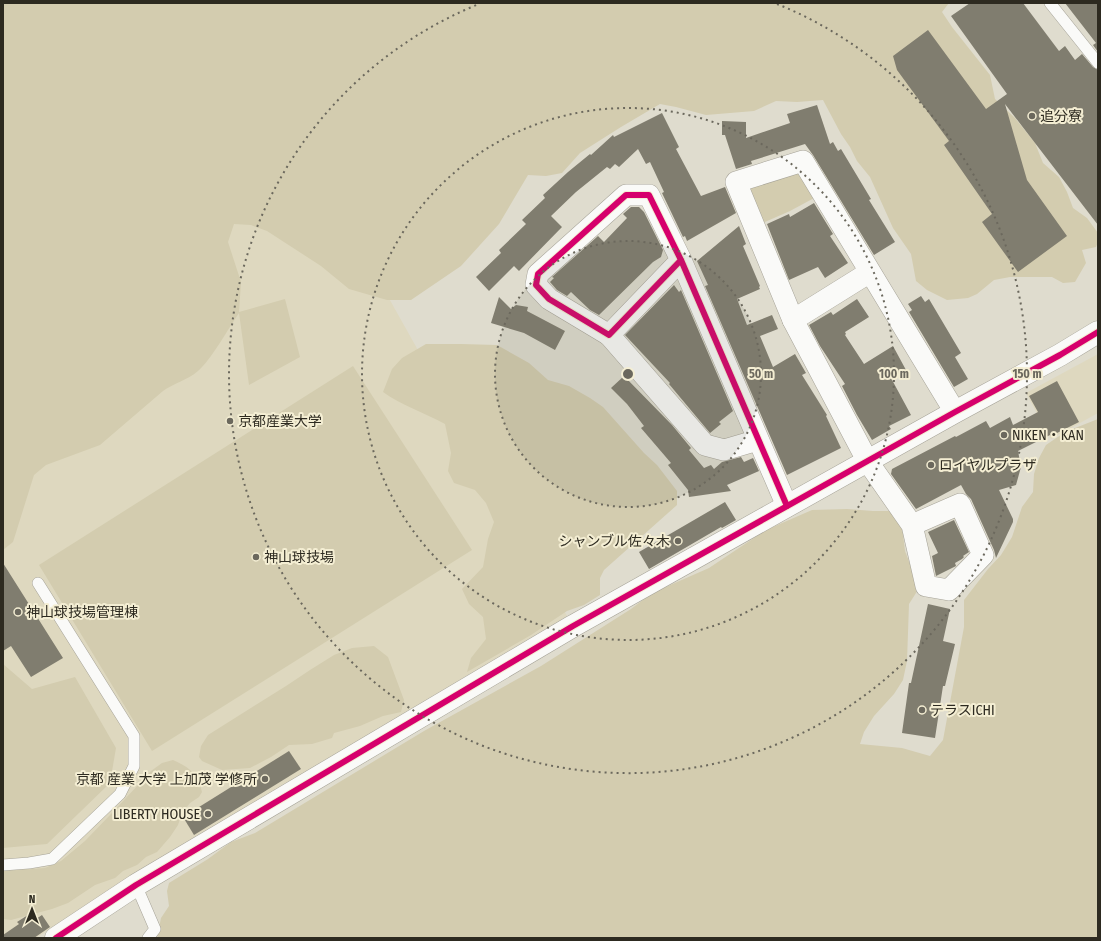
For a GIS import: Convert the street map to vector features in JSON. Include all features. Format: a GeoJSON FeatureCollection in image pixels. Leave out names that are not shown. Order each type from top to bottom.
{"type":"FeatureCollection","features":[{"type":"Feature","properties":{"kind":"street"},"geometry":{"type":"LineString","coordinates":[[912,525],[868,462],[793,320],[736,182],[803,161],[955,412]]}},
{"type":"Feature","properties":{"kind":"street"},"geometry":{"type":"LineString","coordinates":[[758,440],[724,450],[705,445],[609,335],[549,299],[536,285],[538,274],[626,195],[649,195],[681,260],[787,506]]}},
{"type":"Feature","properties":{"kind":"street"},"geometry":{"type":"LineString","coordinates":[[609,335],[681,260]]}},
{"type":"Feature","properties":{"kind":"street"},"geometry":{"type":"LineString","coordinates":[[793,320],[870,272]]}},
{"type":"Feature","properties":{"kind":"street"},"geometry":{"type":"LineString","coordinates":[[56,938],[136,885],[573,626],[955,412],[1060,356],[1098,332]]}},
{"type":"Feature","properties":{"kind":"lane"},"geometry":{"type":"LineString","coordinates":[[1050,3],[1098,63]]}},
{"type":"Feature","properties":{"kind":"lane"},"geometry":{"type":"LineString","coordinates":[[3,865],[52,859],[120,794],[134,766],[134,736],[38,583]]}},
{"type":"Feature","properties":{"kind":"lane"},"geometry":{"type":"LineString","coordinates":[[136,885],[155,930],[148,938]]}},
{"type":"Feature","properties":{"kind":"shaded area"},"geometry":{"type":"Polygon","coordinates":[[[3,3],[949,3],[942,12],[990,75],[995,99],[1015,118],[1035,143],[1043,163],[1059,177],[1073,208],[1087,218],[1098,233],[1098,242],[1096,247],[1082,250],[1086,263],[1075,282],[1063,283],[1052,277],[1010,277],[994,280],[977,294],[968,298],[947,300],[927,290],[916,281],[911,254],[893,228],[870,177],[857,161],[823,100],[797,102],[776,101],[754,111],[706,115],[660,104],[580,153],[562,173],[546,176],[528,175],[499,224],[461,266],[411,300],[387,300],[349,289],[321,266],[267,231],[251,225],[234,224],[228,242],[241,282],[239,312],[285,299],[300,357],[249,385],[239,313],[214,352],[198,371],[163,391],[100,445],[46,465],[34,475],[13,542],[3,550],[3,3]]]}},
{"type":"Feature","properties":{"kind":"shaded area"},"geometry":{"type":"Polygon","coordinates":[[[792,172],[806,177],[816,197],[790,211],[760,224],[748,193],[752,186],[792,172]]]}},
{"type":"Feature","properties":{"kind":"shaded area","name":"京都産業大学"},"geometry":{"type":"Polygon","coordinates":[[[340,211],[567,616],[139,871],[36,938],[3,938],[3,226],[340,211]]]}},
{"type":"Feature","properties":{"kind":"shaded area"},"geometry":{"type":"Polygon","coordinates":[[[426,344],[497,345],[529,363],[548,380],[569,386],[590,398],[603,407],[644,453],[657,465],[677,491],[677,505],[604,570],[600,578],[600,595],[584,605],[567,611],[531,635],[467,672],[471,658],[486,639],[483,617],[469,604],[462,589],[483,567],[488,539],[494,522],[486,503],[475,490],[454,483],[448,471],[451,453],[445,424],[397,401],[383,392],[392,369],[402,358],[426,344]]]}},
{"type":"Feature","properties":{"kind":"shaded area"},"geometry":{"type":"Polygon","coordinates":[[[1098,354],[1098,413],[1051,439],[1026,393],[1098,354]]]}},
{"type":"Feature","properties":{"kind":"shaded area","name":"神山球技場"},"geometry":{"type":"Polygon","coordinates":[[[353,366],[472,550],[152,751],[39,565],[353,366]]]}},
{"type":"Feature","properties":{"kind":"shaded area"},"geometry":{"type":"Polygon","coordinates":[[[1098,419],[1098,938],[157,938],[161,918],[169,906],[167,891],[169,883],[208,859],[231,842],[255,833],[424,731],[541,666],[631,609],[652,593],[709,568],[766,530],[812,510],[847,509],[894,511],[902,527],[905,551],[918,585],[916,593],[909,604],[907,661],[903,680],[894,694],[874,716],[864,732],[860,744],[902,748],[930,756],[943,740],[964,627],[964,600],[1001,555],[1012,537],[1022,507],[1033,492],[1034,474],[1039,458],[1046,445],[1065,432],[1098,419]]]}},
{"type":"Feature","properties":{"kind":"shaded area"},"geometry":{"type":"Polygon","coordinates":[[[374,646],[388,657],[404,700],[401,712],[383,716],[360,726],[334,733],[332,738],[312,744],[289,745],[250,768],[222,770],[202,761],[199,757],[201,746],[208,735],[310,670],[334,655],[352,648],[374,646]]]}},
{"type":"Feature","properties":{"kind":"shaded area"},"geometry":{"type":"Polygon","coordinates":[[[3,664],[32,689],[75,677],[116,748],[110,783],[47,844],[3,848],[3,664]]]}},
{"type":"Feature","properties":{"kind":"shaded area"},"geometry":{"type":"Polygon","coordinates":[[[173,760],[184,765],[192,772],[198,780],[202,792],[199,797],[190,803],[182,813],[178,825],[157,852],[146,857],[137,865],[123,871],[115,878],[95,885],[68,903],[11,920],[3,919],[3,871],[45,868],[61,861],[85,841],[151,771],[162,763],[173,760]]]}},
{"type":"Feature","properties":{"kind":"building"},"geometry":{"type":"Polygon","coordinates":[[[970,3],[1023,3],[1059,51],[1065,46],[1075,60],[1082,54],[1093,67],[1098,70],[1098,225],[1005,104],[1027,180],[1067,236],[1018,272],[982,222],[992,214],[944,145],[949,141],[897,70],[893,56],[928,30],[986,109],[1007,94],[951,16],[970,3]]]}},
{"type":"Feature","properties":{"kind":"building"},"geometry":{"type":"Polygon","coordinates":[[[1065,3],[1098,3],[1098,52],[1093,45],[1096,43],[1065,3]]]}},
{"type":"Feature","properties":{"kind":"building"},"geometry":{"type":"Polygon","coordinates":[[[817,105],[830,144],[833,142],[838,151],[841,149],[871,199],[869,200],[895,242],[874,255],[805,144],[751,161],[752,164],[736,169],[725,135],[722,135],[722,121],[746,122],[746,138],[790,123],[787,114],[817,105]]]}},
{"type":"Feature","properties":{"kind":"building"},"geometry":{"type":"Polygon","coordinates":[[[662,113],[679,147],[676,149],[701,196],[725,187],[736,213],[687,241],[685,236],[683,237],[662,193],[664,192],[650,162],[646,164],[638,149],[619,167],[615,164],[610,169],[607,167],[576,192],[551,216],[562,227],[519,271],[514,266],[489,291],[476,277],[501,253],[499,250],[526,224],[522,220],[545,198],[543,195],[613,135],[614,137],[662,113]]]}},
{"type":"Feature","properties":{"kind":"building"},"geometry":{"type":"Polygon","coordinates":[[[814,203],[833,234],[830,236],[848,263],[825,278],[818,267],[789,280],[767,224],[789,214],[790,217],[814,203]]]}},
{"type":"Feature","properties":{"kind":"building"},"geometry":{"type":"Polygon","coordinates":[[[631,207],[639,207],[644,212],[663,250],[661,257],[653,262],[599,315],[590,310],[571,292],[567,296],[557,290],[550,282],[554,278],[552,277],[598,236],[604,242],[627,218],[623,214],[631,207]]]}},
{"type":"Feature","properties":{"kind":"building"},"geometry":{"type":"Polygon","coordinates":[[[739,226],[746,244],[743,246],[760,286],[760,289],[737,299],[747,325],[772,315],[778,329],[760,336],[773,367],[795,354],[806,373],[802,375],[827,415],[826,416],[841,448],[787,475],[705,286],[708,285],[697,261],[739,226]]]}},
{"type":"Feature","properties":{"kind":"building"},"geometry":{"type":"Polygon","coordinates":[[[674,285],[679,292],[681,290],[733,411],[719,422],[721,424],[710,433],[669,384],[670,383],[625,335],[674,285]]]}},
{"type":"Feature","properties":{"kind":"building"},"geometry":{"type":"Polygon","coordinates":[[[921,296],[925,302],[929,299],[961,353],[955,357],[968,379],[954,387],[909,312],[912,310],[908,304],[921,296]]]}},
{"type":"Feature","properties":{"kind":"building"},"geometry":{"type":"Polygon","coordinates":[[[499,297],[511,309],[516,305],[528,307],[527,311],[565,331],[555,350],[524,333],[491,323],[499,297]]]}},
{"type":"Feature","properties":{"kind":"building"},"geometry":{"type":"Polygon","coordinates":[[[857,299],[869,317],[845,332],[845,335],[864,364],[893,346],[906,370],[891,378],[911,415],[889,426],[891,429],[872,440],[842,386],[845,384],[820,346],[809,325],[831,312],[833,315],[857,299]]]}},
{"type":"Feature","properties":{"kind":"building"},"geometry":{"type":"Polygon","coordinates":[[[624,376],[672,425],[691,448],[689,450],[704,468],[711,465],[714,469],[722,462],[741,457],[744,462],[753,458],[759,471],[727,485],[731,491],[689,497],[688,490],[668,465],[671,463],[641,428],[644,426],[627,404],[611,388],[624,376]]]}},
{"type":"Feature","properties":{"kind":"building"},"geometry":{"type":"Polygon","coordinates":[[[1057,381],[1079,422],[1018,451],[1021,467],[1016,485],[999,490],[1013,519],[1013,522],[996,558],[994,550],[971,499],[961,485],[916,509],[891,474],[892,469],[986,421],[990,428],[1010,417],[1013,425],[1038,412],[1029,396],[1057,381]]]}},
{"type":"Feature","properties":{"kind":"building","name":"シャンブル佐々木"},"geometry":{"type":"Polygon","coordinates":[[[725,502],[736,520],[722,528],[721,527],[649,569],[639,552],[725,502]]]}},
{"type":"Feature","properties":{"kind":"building"},"geometry":{"type":"Polygon","coordinates":[[[954,520],[969,552],[955,563],[956,566],[936,576],[932,556],[938,553],[928,532],[954,520]]]}},
{"type":"Feature","properties":{"kind":"building","name":"神山球技場管理棟"},"geometry":{"type":"Polygon","coordinates":[[[3,563],[63,658],[31,677],[11,646],[3,651],[3,563]]]}},
{"type":"Feature","properties":{"kind":"building","name":"テラスICHI"},"geometry":{"type":"Polygon","coordinates":[[[928,604],[950,609],[943,641],[955,644],[945,686],[943,686],[935,738],[902,733],[909,683],[911,683],[928,604]]]}},
{"type":"Feature","properties":{"kind":"building"},"geometry":{"type":"Polygon","coordinates":[[[289,751],[301,769],[194,835],[183,817],[289,751]]]}},
{"type":"Feature","properties":{"kind":"building"},"geometry":{"type":"Polygon","coordinates":[[[28,915],[33,921],[42,915],[50,927],[34,938],[3,938],[3,935],[19,924],[17,922],[28,915]]]}},
{"type":"Feature","properties":{"kind":"cycle path"},"geometry":{"type":"LineString","coordinates":[[681,260],[609,335],[549,299],[536,285],[538,274],[626,195],[649,195],[681,260],[787,506]]}},
{"type":"Feature","properties":{"kind":"cycle path"},"geometry":{"type":"LineString","coordinates":[[56,938],[136,885],[573,626],[955,412],[1060,355],[1098,332]]}},
{"type":"Feature","properties":{"kind":"place","name":"追分寮"},"geometry":{"type":"Point","coordinates":[1032,116]}},
{"type":"Feature","properties":{"kind":"place","name":"京都産業大学"},"geometry":{"type":"Point","coordinates":[230,421]}},
{"type":"Feature","properties":{"kind":"place","name":"NIKEN・KAN"},"geometry":{"type":"Point","coordinates":[1004,435]}},
{"type":"Feature","properties":{"kind":"place","name":"ロイヤルプラザ"},"geometry":{"type":"Point","coordinates":[931,465]}},
{"type":"Feature","properties":{"kind":"place","name":"シャンブル佐々木"},"geometry":{"type":"Point","coordinates":[678,541]}},
{"type":"Feature","properties":{"kind":"place","name":"神山球技場"},"geometry":{"type":"Point","coordinates":[256,557]}},
{"type":"Feature","properties":{"kind":"place","name":"神山球技場管理棟"},"geometry":{"type":"Point","coordinates":[18,612]}},
{"type":"Feature","properties":{"kind":"place","name":"テラスICHI"},"geometry":{"type":"Point","coordinates":[922,710]}},
{"type":"Feature","properties":{"kind":"place","name":"京都 産業 大学 上加茂 学修所"},"geometry":{"type":"Point","coordinates":[265,779]}},
{"type":"Feature","properties":{"kind":"place","name":"LIBERTY HOUSE"},"geometry":{"type":"Point","coordinates":[208,814]}}]}
